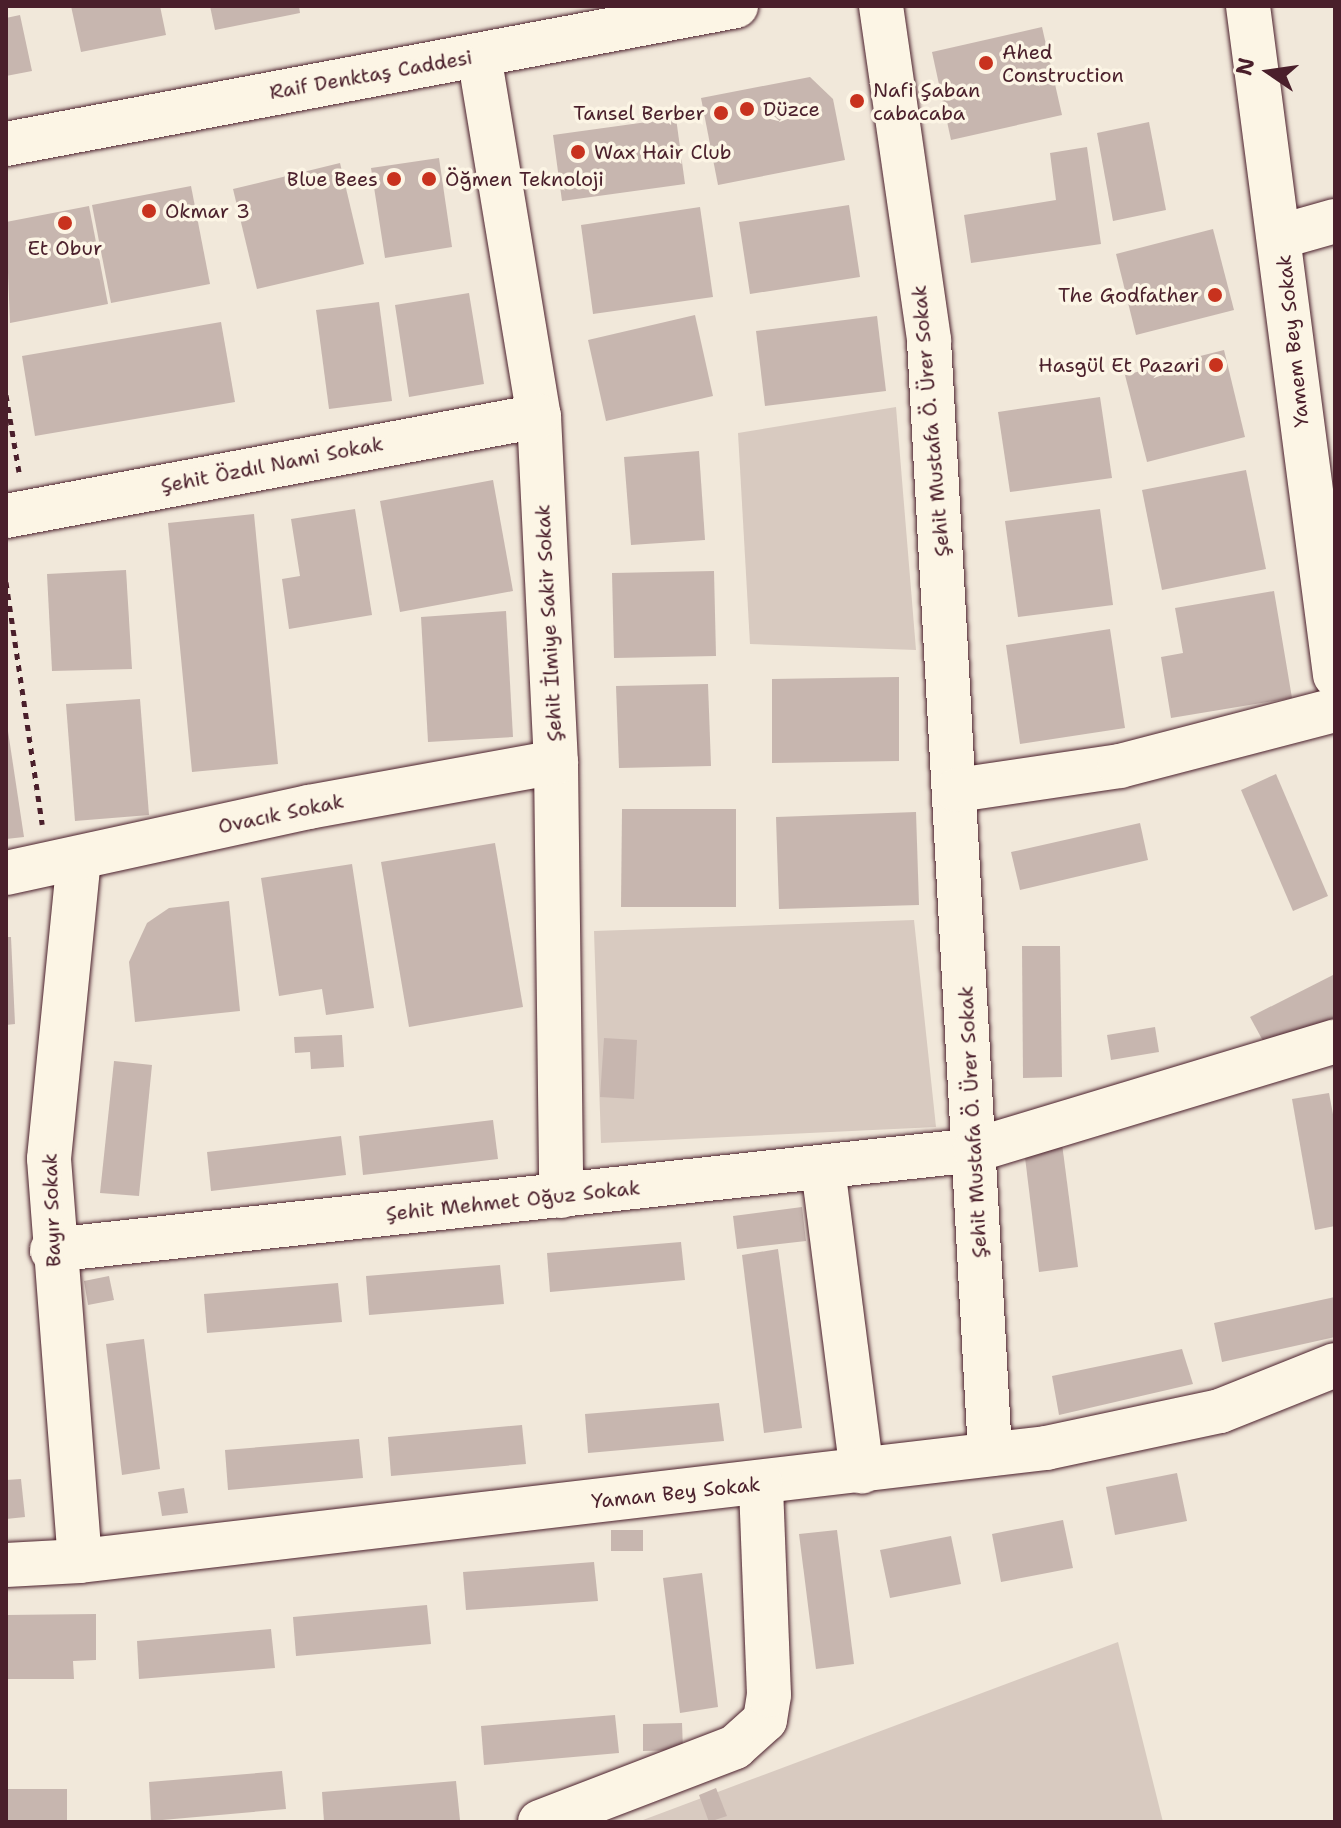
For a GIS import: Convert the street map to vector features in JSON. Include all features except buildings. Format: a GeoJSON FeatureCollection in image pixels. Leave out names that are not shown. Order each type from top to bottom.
{"type":"FeatureCollection","features":[{"type":"Feature","properties":{"kind":"street","name":"Raif Denktaş Caddesi"},"geometry":{"type":"LineString","coordinates":[[6,144],[736,6]]}},
{"type":"Feature","properties":{"kind":"street","name":"Şehit Mustafa Ö. Ürer Sokak"},"geometry":{"type":"LineString","coordinates":[[881,6],[929,341],[957,790],[990,1454]]}},
{"type":"Feature","properties":{"kind":"street","name":"Yamem Bey Sokak"},"geometry":{"type":"LineString","coordinates":[[1248,6],[1282,236],[1320,593],[1335,675]]}},
{"type":"Feature","properties":{"kind":"street","name":"Şehit İlmiye Sakir Sokak"},"geometry":{"type":"LineString","coordinates":[[479,55],[539,416],[556,762],[561,1196]]}},
{"type":"Feature","properties":{"kind":"street"},"geometry":{"type":"LineString","coordinates":[[1282,236],[1335,221]]}},
{"type":"Feature","properties":{"kind":"street","name":"Şehit Özdıl Nami Sokak"},"geometry":{"type":"LineString","coordinates":[[16,514],[539,416]]}},
{"type":"Feature","properties":{"kind":"street"},"geometry":{"type":"LineString","coordinates":[[957,790],[1120,766],[1335,710]]}},
{"type":"Feature","properties":{"kind":"street","name":"Ovacık Sokak"},"geometry":{"type":"LineString","coordinates":[[6,873],[309,807],[556,762]]}},
{"type":"Feature","properties":{"kind":"street","name":"Bayır Sokak"},"geometry":{"type":"LineString","coordinates":[[64,861],[49,1159],[52,1250],[80,1561]]}},
{"type":"Feature","properties":{"kind":"street","name":"Şehit Mehmet Oğuz Sokak"},"geometry":{"type":"LineString","coordinates":[[52,1250],[975,1150],[1335,1041]]}},
{"type":"Feature","properties":{"kind":"street"},"geometry":{"type":"LineString","coordinates":[[823,1168],[862,1472]]}},
{"type":"Feature","properties":{"kind":"street","name":"Yaman Bey Sokak"},"geometry":{"type":"LineString","coordinates":[[6,1565],[80,1561],[761,1484],[990,1454],[1175,1424],[1335,1365]]}},
{"type":"Feature","properties":{"kind":"street"},"geometry":{"type":"LineString","coordinates":[[540,1822],[735,1747],[758,1731],[769,1695],[761,1484]]}},
{"type":"Feature","properties":{"kind":"path"},"geometry":{"type":"LineString","coordinates":[[6,395],[16,514]]}},
{"type":"Feature","properties":{"kind":"path"},"geometry":{"type":"LineString","coordinates":[[6,582],[64,861]]}},
{"type":"Feature","properties":{"kind":"shaded area"},"geometry":{"type":"Polygon","coordinates":[[[896,407],[916,650],[750,644],[738,433],[896,407]]]}},
{"type":"Feature","properties":{"kind":"shaded area"},"geometry":{"type":"Polygon","coordinates":[[[914,920],[936,1127],[601,1143],[594,931],[914,920]]]}},
{"type":"Feature","properties":{"kind":"shaded area"},"geometry":{"type":"Polygon","coordinates":[[[1118,1642],[1163,1822],[643,1822],[643,1820],[1118,1642]]]}},
{"type":"Feature","properties":{"kind":"place","name":"Ahed Construction"},"geometry":{"type":"Point","coordinates":[986,63]}},
{"type":"Feature","properties":{"kind":"place","name":"Nafi Şaban cabacaba"},"geometry":{"type":"Point","coordinates":[857,101]}},
{"type":"Feature","properties":{"kind":"place","name":"Düzce"},"geometry":{"type":"Point","coordinates":[747,109]}},
{"type":"Feature","properties":{"kind":"place","name":"Tansel Berber"},"geometry":{"type":"Point","coordinates":[721,113]}},
{"type":"Feature","properties":{"kind":"place","name":"Wax Hair Club"},"geometry":{"type":"Point","coordinates":[578,152]}},
{"type":"Feature","properties":{"kind":"place","name":"Blue Bees"},"geometry":{"type":"Point","coordinates":[394,179]}},
{"type":"Feature","properties":{"kind":"place","name":"Öğmen Teknoloji"},"geometry":{"type":"Point","coordinates":[429,179]}},
{"type":"Feature","properties":{"kind":"place","name":"Okmar 3"},"geometry":{"type":"Point","coordinates":[149,211]}},
{"type":"Feature","properties":{"kind":"place","name":"Et Obur"},"geometry":{"type":"Point","coordinates":[65,223]}},
{"type":"Feature","properties":{"kind":"place","name":"The Godfather"},"geometry":{"type":"Point","coordinates":[1215,295]}},
{"type":"Feature","properties":{"kind":"place","name":"Hasgül Et Pazari"},"geometry":{"type":"Point","coordinates":[1216,365]}}]}
